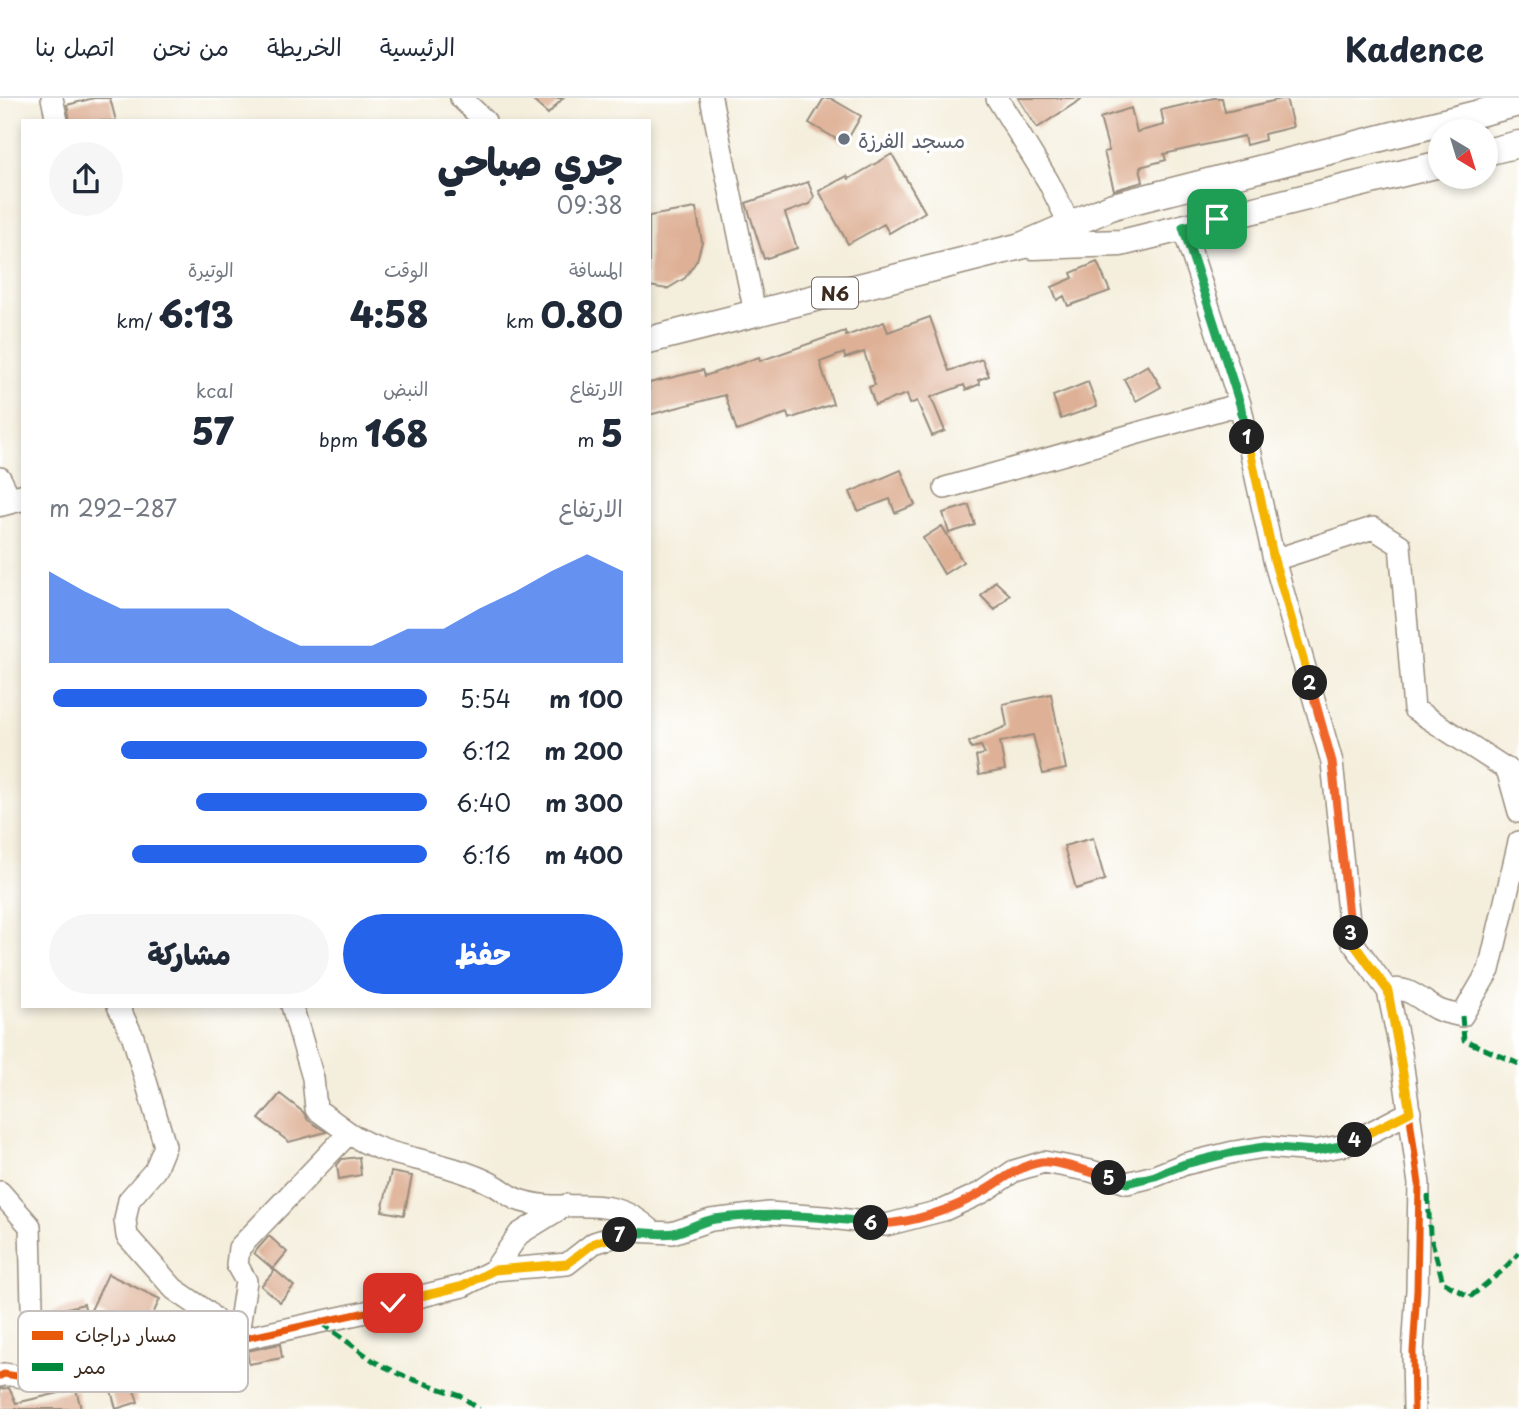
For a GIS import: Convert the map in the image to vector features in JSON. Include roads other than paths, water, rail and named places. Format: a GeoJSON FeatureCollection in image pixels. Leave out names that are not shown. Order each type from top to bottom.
{"type":"FeatureCollection","features":[{"type":"Feature","properties":{"kind":"main road","name":"N6"},"geometry":{"type":"LineString","coordinates":[[1075,234],[1113,206],[1519,103]]}},
{"type":"Feature","properties":{"kind":"main road"},"geometry":{"type":"LineString","coordinates":[[1498,149],[1519,144]]}},
{"type":"Feature","properties":{"kind":"main road","name":"N6"},"geometry":{"type":"LineString","coordinates":[[651,339],[1075,234],[1121,243],[1428,167]]}},
{"type":"Feature","properties":{"kind":"street"},"geometry":{"type":"LineString","coordinates":[[52,98],[57,119]]}},
{"type":"Feature","properties":{"kind":"street"},"geometry":{"type":"LineString","coordinates":[[461,98],[483,119]]}},
{"type":"Feature","properties":{"kind":"street"},"geometry":{"type":"LineString","coordinates":[[711,98],[755,313]]}},
{"type":"Feature","properties":{"kind":"street"},"geometry":{"type":"LineString","coordinates":[[998,98],[1048,181],[1075,234]]}},
{"type":"Feature","properties":{"kind":"street"},"geometry":{"type":"LineString","coordinates":[[1183,227],[1240,404],[1274,560],[1332,762],[1351,940],[1388,991],[1410,1112],[1419,1184],[1413,1352],[1414,1409]]}},
{"type":"Feature","properties":{"kind":"street"},"geometry":{"type":"LineString","coordinates":[[945,488],[1240,404]]}},
{"type":"Feature","properties":{"kind":"street"},"geometry":{"type":"LineString","coordinates":[[1274,560],[1373,528],[1400,545],[1414,709],[1513,773],[1519,812]]}},
{"type":"Feature","properties":{"kind":"street"},"geometry":{"type":"LineString","coordinates":[[1388,991],[1393,988],[1406,990],[1440,1011],[1462,1016],[1489,970],[1519,842]]}},
{"type":"Feature","properties":{"kind":"street"},"geometry":{"type":"LineString","coordinates":[[119,1008],[133,1037],[165,1146],[155,1170],[130,1200],[125,1220],[127,1236],[174,1289],[206,1311]]}},
{"type":"Feature","properties":{"kind":"street"},"geometry":{"type":"LineString","coordinates":[[293,1008],[313,1078],[316,1109],[364,1143],[399,1156],[452,1169],[492,1184],[517,1199],[613,1208],[641,1221],[653,1232]]}},
{"type":"Feature","properties":{"kind":"street"},"geometry":{"type":"LineString","coordinates":[[248,1338],[431,1295],[463,1286],[494,1270],[567,1264],[594,1243],[632,1231],[672,1233],[711,1220],[769,1213],[886,1225],[944,1210],[983,1192],[1014,1171],[1044,1162],[1091,1171],[1127,1183],[1185,1164],[1234,1152],[1265,1147],[1314,1151],[1346,1145],[1410,1112]]}},
{"type":"Feature","properties":{"kind":"street"},"geometry":{"type":"LineString","coordinates":[[242,1311],[246,1281],[237,1265],[239,1248],[349,1133]]}},
{"type":"Feature","properties":{"kind":"street"},"geometry":{"type":"LineString","coordinates":[[0,1192],[30,1226],[33,1311]]}},
{"type":"Feature","properties":{"kind":"street"},"geometry":{"type":"LineString","coordinates":[[494,1270],[519,1234],[568,1204]]}},
{"type":"Feature","properties":{"kind":"street"},"geometry":{"type":"LineString","coordinates":[[0,1376],[18,1376]]}},
{"type":"Feature","properties":{"kind":"place","name":"مسجد الفرزة"},"geometry":{"type":"Point","coordinates":[844,139]}}]}
